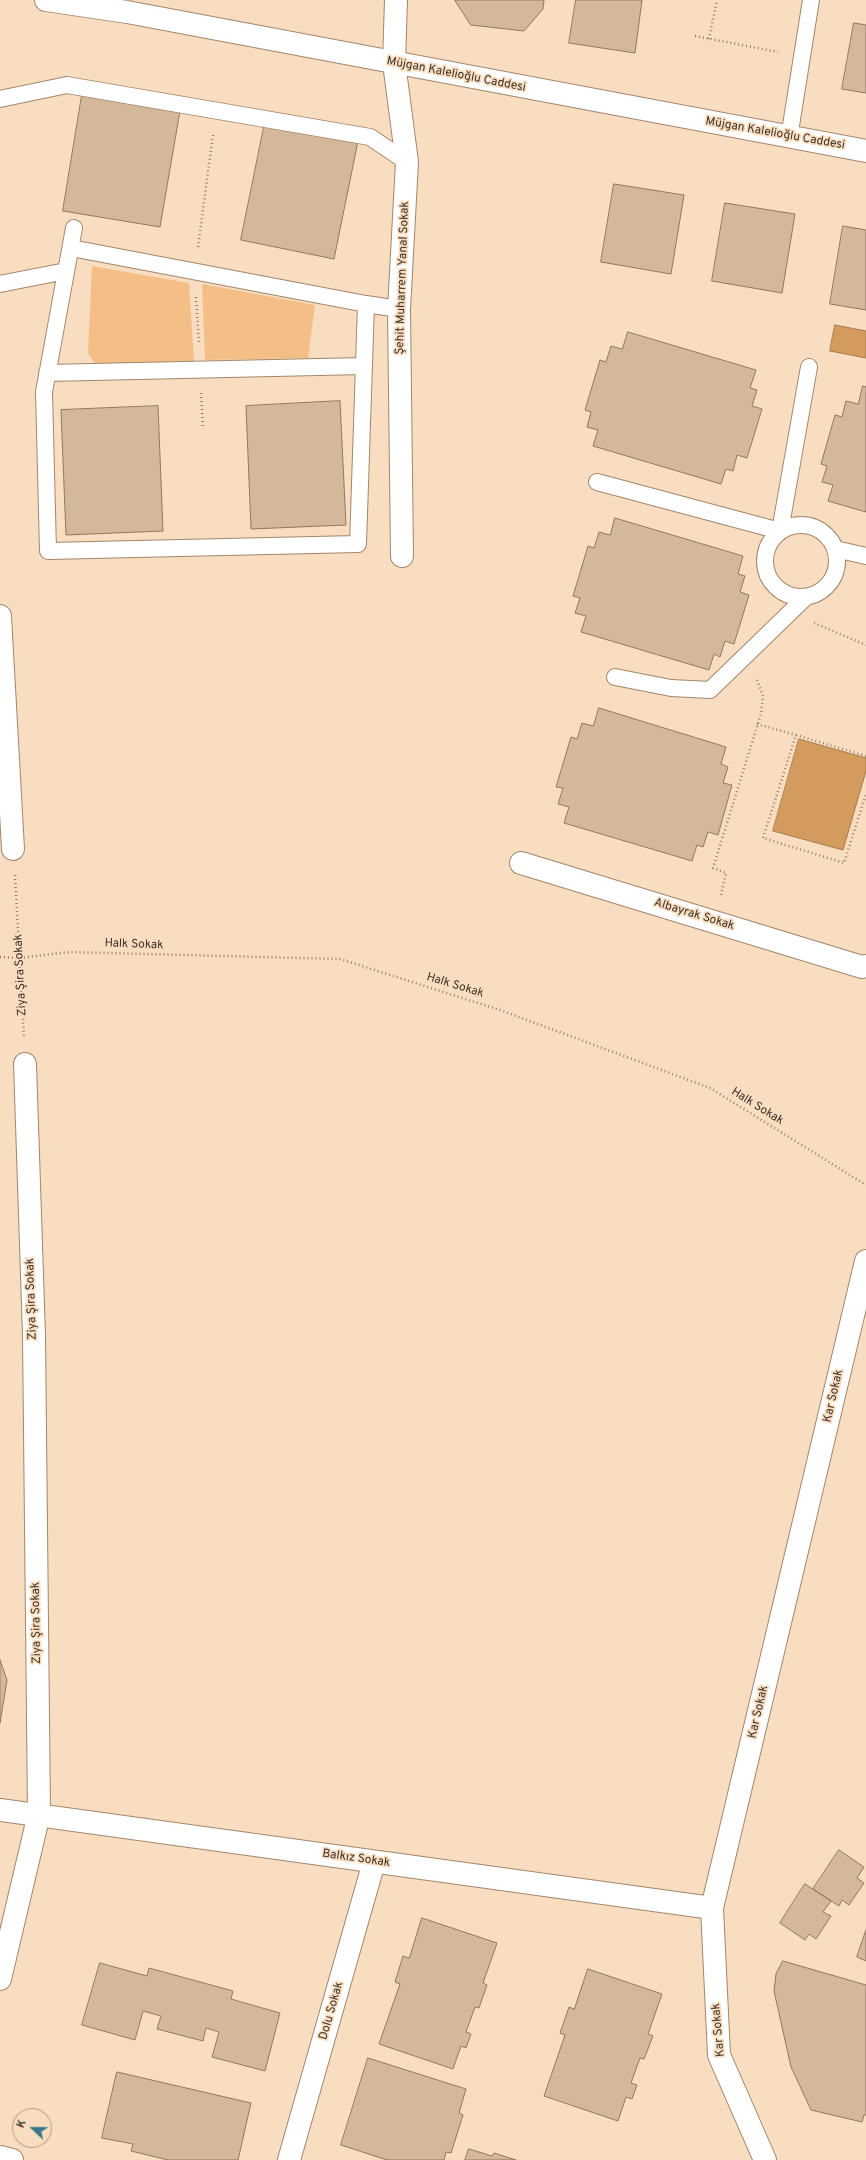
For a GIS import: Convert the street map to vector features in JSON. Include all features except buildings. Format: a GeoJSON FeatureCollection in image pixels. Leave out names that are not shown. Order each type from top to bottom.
{"type":"FeatureCollection","features":[{"type":"Feature","properties":{"kind":"street","name":"Müjgan Kalelioğlu Caddesi"},"geometry":{"type":"LineString","coordinates":[[46,0],[127,6],[394,63],[789,138],[866,151]]}},
{"type":"Feature","properties":{"kind":"street","name":"Şehit Muharrem Yanal Sokak"},"geometry":{"type":"LineString","coordinates":[[396,0],[394,63],[407,162],[399,309],[402,556]]}},
{"type":"Feature","properties":{"kind":"street"},"geometry":{"type":"LineString","coordinates":[[0,616],[13,849]]}},
{"type":"Feature","properties":{"kind":"street","name":"Albayrak Sokak"},"geometry":{"type":"LineString","coordinates":[[521,863],[862,967],[866,966]]}},
{"type":"Feature","properties":{"kind":"street","name":"Ziya Şira Sokak"},"geometry":{"type":"LineString","coordinates":[[0,1979],[38,1814],[34,1335],[25,1064]]}},
{"type":"Feature","properties":{"kind":"street","name":"Kar Sokak"},"geometry":{"type":"LineString","coordinates":[[764,2160],[719,2055],[712,1908],[866,1261]]}},
{"type":"Feature","properties":{"kind":"street","name":"Balkız Sokak"},"geometry":{"type":"LineString","coordinates":[[0,1810],[38,1814],[712,1908]]}},
{"type":"Feature","properties":{"kind":"street","name":"Dolu Sokak"},"geometry":{"type":"LineString","coordinates":[[289,2160],[374,1862]]}},
{"type":"Feature","properties":{"kind":"street"},"geometry":{"type":"LineString","coordinates":[[0,2157],[12,2160]]}},
{"type":"Feature","properties":{"kind":"lane"},"geometry":{"type":"LineString","coordinates":[[789,138],[810,0]]}},
{"type":"Feature","properties":{"kind":"lane"},"geometry":{"type":"LineString","coordinates":[[0,99],[67,85],[370,137],[407,162]]}},
{"type":"Feature","properties":{"kind":"lane"},"geometry":{"type":"LineString","coordinates":[[74,228],[44,392],[48,551],[358,544],[366,304]]}},
{"type":"Feature","properties":{"kind":"lane"},"geometry":{"type":"LineString","coordinates":[[70,248],[399,309]]}},
{"type":"Feature","properties":{"kind":"lane"},"geometry":{"type":"LineString","coordinates":[[0,284],[66,271]]}},
{"type":"Feature","properties":{"kind":"lane"},"geometry":{"type":"LineString","coordinates":[[47,373],[364,366]]}},
{"type":"Feature","properties":{"kind":"lane"},"geometry":{"type":"LineString","coordinates":[[780,531],[809,367]]}},
{"type":"Feature","properties":{"kind":"lane"},"geometry":{"type":"LineString","coordinates":[[597,482],[780,531]]}},
{"type":"Feature","properties":{"kind":"lane"},"geometry":{"type":"LineString","coordinates":[[615,677],[671,688],[710,690],[789,612],[806,597],[822,590],[833,577],[837,565],[835,549],[828,537],[814,527],[797,525],[780,531],[774,537],[766,553],[766,570],[772,582],[781,591],[789,595],[806,597]]}},
{"type":"Feature","properties":{"kind":"lane"},"geometry":{"type":"LineString","coordinates":[[835,549],[866,556]]}},
{"type":"Feature","properties":{"kind":"path"},"geometry":{"type":"LineString","coordinates":[[709,39],[717,0]]}},
{"type":"Feature","properties":{"kind":"path"},"geometry":{"type":"LineString","coordinates":[[694,36],[802,57]]}},
{"type":"Feature","properties":{"kind":"path"},"geometry":{"type":"LineString","coordinates":[[789,612],[866,645]]}},
{"type":"Feature","properties":{"kind":"path"},"geometry":{"type":"LineString","coordinates":[[721,896],[726,873],[713,868],[757,724],[763,696],[759,683],[742,658]]}},
{"type":"Feature","properties":{"kind":"path"},"geometry":{"type":"LineString","coordinates":[[757,724],[796,734],[866,756]]}},
{"type":"Feature","properties":{"kind":"path"},"geometry":{"type":"LineString","coordinates":[[796,734],[763,838],[844,863],[866,794]]}},
{"type":"Feature","properties":{"kind":"path","name":"Ziya Şira Sokak"},"geometry":{"type":"LineString","coordinates":[[13,849],[25,1064]]}},
{"type":"Feature","properties":{"kind":"path","name":"Halk Sokak"},"geometry":{"type":"LineString","coordinates":[[0,957],[20,958],[69,952],[340,959],[500,1010],[710,1088],[866,1185]]}},
{"type":"Feature","properties":{"kind":"shaded area"},"geometry":{"type":"Polygon","coordinates":[[[92,266],[189,283],[194,361],[95,364],[88,353],[92,266]]]}},
{"type":"Feature","properties":{"kind":"shaded area"},"geometry":{"type":"Polygon","coordinates":[[[202,284],[315,305],[308,358],[205,360],[202,284]]]}},
{"type":"Feature","properties":{"kind":"shaded area"},"geometry":{"type":"Polygon","coordinates":[[[835,325],[866,331],[866,358],[830,351],[835,325]]]}},
{"type":"Feature","properties":{"kind":"shaded area"},"geometry":{"type":"Polygon","coordinates":[[[799,739],[866,758],[866,771],[843,850],[773,831],[799,739]]]}}]}
